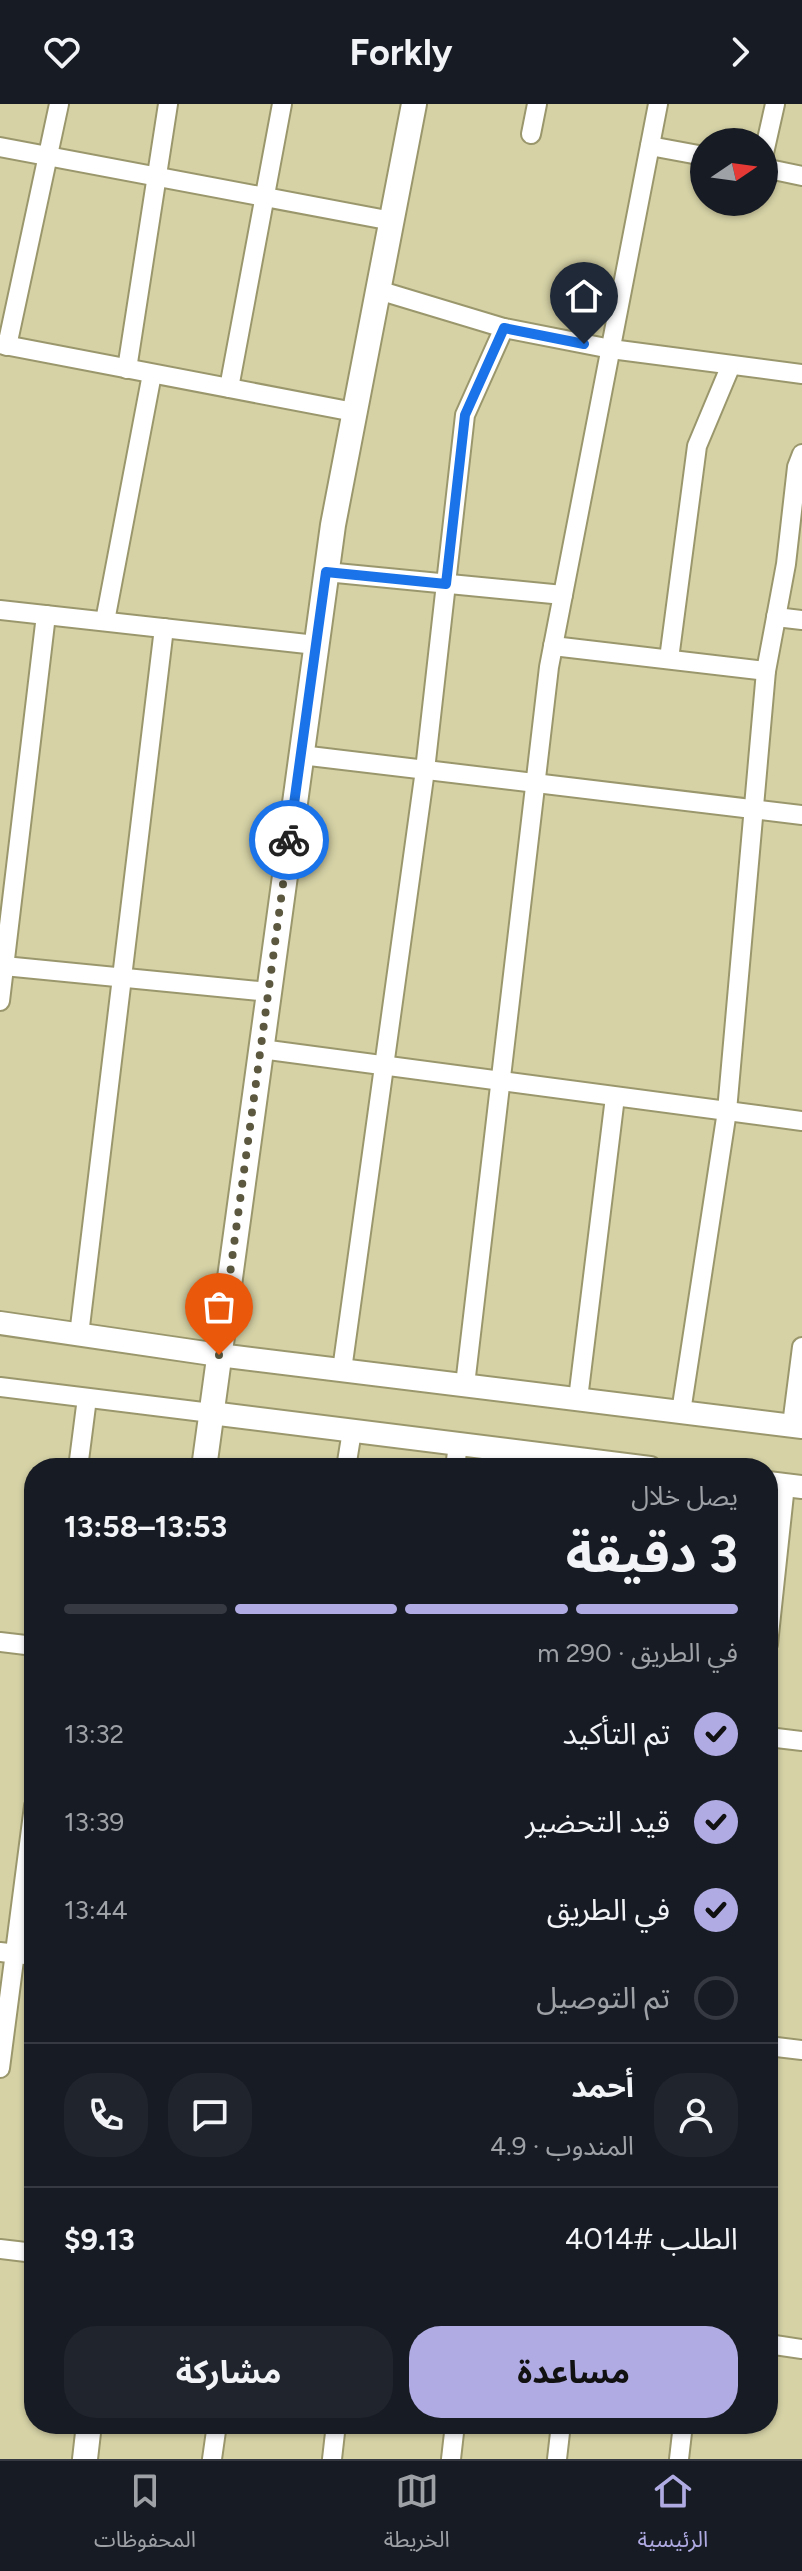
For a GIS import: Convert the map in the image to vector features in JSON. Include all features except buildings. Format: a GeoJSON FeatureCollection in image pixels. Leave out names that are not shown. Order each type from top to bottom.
{"type":"FeatureCollection","features":[{"type":"Feature","properties":{"kind":"main road"},"geometry":{"type":"LineString","coordinates":[[205,1458],[326,572],[414,104]]}},
{"type":"Feature","properties":{"kind":"main road"},"geometry":{"type":"LineString","coordinates":[[85,2459],[88,2434]]}},
{"type":"Feature","properties":{"kind":"street"},"geometry":{"type":"LineString","coordinates":[[59,104],[4,345],[354,412]]}},
{"type":"Feature","properties":{"kind":"street"},"geometry":{"type":"LineString","coordinates":[[127,369],[168,104]]}},
{"type":"Feature","properties":{"kind":"street"},"geometry":{"type":"LineString","coordinates":[[229,388],[282,104]]}},
{"type":"Feature","properties":{"kind":"street"},"geometry":{"type":"LineString","coordinates":[[531,134],[537,104]]}},
{"type":"Feature","properties":{"kind":"street"},"geometry":{"type":"LineString","coordinates":[[465,1385],[553,646],[658,104]]}},
{"type":"Feature","properties":{"kind":"street"},"geometry":{"type":"LineString","coordinates":[[770,128],[775,104]]}},
{"type":"Feature","properties":{"kind":"street"},"geometry":{"type":"LineString","coordinates":[[650,146],[690,153]]}},
{"type":"Feature","properties":{"kind":"street"},"geometry":{"type":"LineString","coordinates":[[0,147],[392,221]]}},
{"type":"Feature","properties":{"kind":"street"},"geometry":{"type":"LineString","coordinates":[[778,171],[802,176]]}},
{"type":"Feature","properties":{"kind":"street"},"geometry":{"type":"LineString","coordinates":[[378,290],[504,328],[611,349],[802,374]]}},
{"type":"Feature","properties":{"kind":"street"},"geometry":{"type":"LineString","coordinates":[[342,1370],[425,770],[465,415],[504,328]]}},
{"type":"Feature","properties":{"kind":"street"},"geometry":{"type":"LineString","coordinates":[[669,659],[697,446],[731,365]]}},
{"type":"Feature","properties":{"kind":"street"},"geometry":{"type":"LineString","coordinates":[[105,621],[152,374]]}},
{"type":"Feature","properties":{"kind":"street"},"geometry":{"type":"LineString","coordinates":[[681,1412],[727,1111],[766,671],[786,564],[797,467],[802,454]]}},
{"type":"Feature","properties":{"kind":"street"},"geometry":{"type":"LineString","coordinates":[[326,572],[563,595]]}},
{"type":"Feature","properties":{"kind":"street"},"geometry":{"type":"LineString","coordinates":[[0,610],[316,645]]}},
{"type":"Feature","properties":{"kind":"street"},"geometry":{"type":"LineString","coordinates":[[0,1001],[8,870],[46,615]]}},
{"type":"Feature","properties":{"kind":"street"},"geometry":{"type":"LineString","coordinates":[[776,617],[802,620]]}},
{"type":"Feature","properties":{"kind":"street"},"geometry":{"type":"LineString","coordinates":[[79,1335],[164,628]]}},
{"type":"Feature","properties":{"kind":"street"},"geometry":{"type":"LineString","coordinates":[[553,646],[766,671]]}},
{"type":"Feature","properties":{"kind":"street"},"geometry":{"type":"LineString","coordinates":[[301,755],[802,815]]}},
{"type":"Feature","properties":{"kind":"street"},"geometry":{"type":"LineString","coordinates":[[4,966],[269,992]]}},
{"type":"Feature","properties":{"kind":"street"},"geometry":{"type":"LineString","coordinates":[[261,1049],[802,1121]]}},
{"type":"Feature","properties":{"kind":"street"},"geometry":{"type":"LineString","coordinates":[[578,1399],[615,1097]]}},
{"type":"Feature","properties":{"kind":"street"},"geometry":{"type":"LineString","coordinates":[[0,1323],[219,1355],[797,1426],[802,1347]]}},
{"type":"Feature","properties":{"kind":"street"},"geometry":{"type":"LineString","coordinates":[[0,1387],[458,1444],[541,1458]]}},
{"type":"Feature","properties":{"kind":"street"},"geometry":{"type":"LineString","coordinates":[[79,1458],[87,1398]]}},
{"type":"Feature","properties":{"kind":"street"},"geometry":{"type":"LineString","coordinates":[[348,1458],[352,1431]]}},
{"type":"Feature","properties":{"kind":"street"},"geometry":{"type":"LineString","coordinates":[[456,1458],[458,1444]]}},
{"type":"Feature","properties":{"kind":"street"},"geometry":{"type":"LineString","coordinates":[[778,1550],[785,1485]]}},
{"type":"Feature","properties":{"kind":"street"},"geometry":{"type":"LineString","coordinates":[[0,1642],[24,1645]]}},
{"type":"Feature","properties":{"kind":"street"},"geometry":{"type":"LineString","coordinates":[[778,1738],[802,1741]]}},
{"type":"Feature","properties":{"kind":"street"},"geometry":{"type":"LineString","coordinates":[[0,2068],[7,1953],[24,1860]]}},
{"type":"Feature","properties":{"kind":"street"},"geometry":{"type":"LineString","coordinates":[[778,2047],[802,2050]]}},
{"type":"Feature","properties":{"kind":"street"},"geometry":{"type":"LineString","coordinates":[[0,2249],[24,2252]]}},
{"type":"Feature","properties":{"kind":"street"},"geometry":{"type":"LineString","coordinates":[[778,2345],[802,2349]]}},
{"type":"Feature","properties":{"kind":"street"},"geometry":{"type":"LineString","coordinates":[[212,2459],[216,2434]]}},
{"type":"Feature","properties":{"kind":"street"},"geometry":{"type":"LineString","coordinates":[[332,2459],[335,2434]]}},
{"type":"Feature","properties":{"kind":"street"},"geometry":{"type":"LineString","coordinates":[[451,2459],[454,2434]]}},
{"type":"Feature","properties":{"kind":"street"},"geometry":{"type":"LineString","coordinates":[[557,2459],[560,2434]]}},
{"type":"Feature","properties":{"kind":"street"},"geometry":{"type":"LineString","coordinates":[[679,2459],[682,2434]]}},
{"type":"Feature","properties":{"kind":"way so far"},"geometry":{"type":"LineString","coordinates":[[219,1355],[289,840]]}},
{"type":"Feature","properties":{"kind":"route"},"geometry":{"type":"LineString","coordinates":[[289,840],[326,572],[446,584],[465,415],[504,328],[584,344]]}}]}
